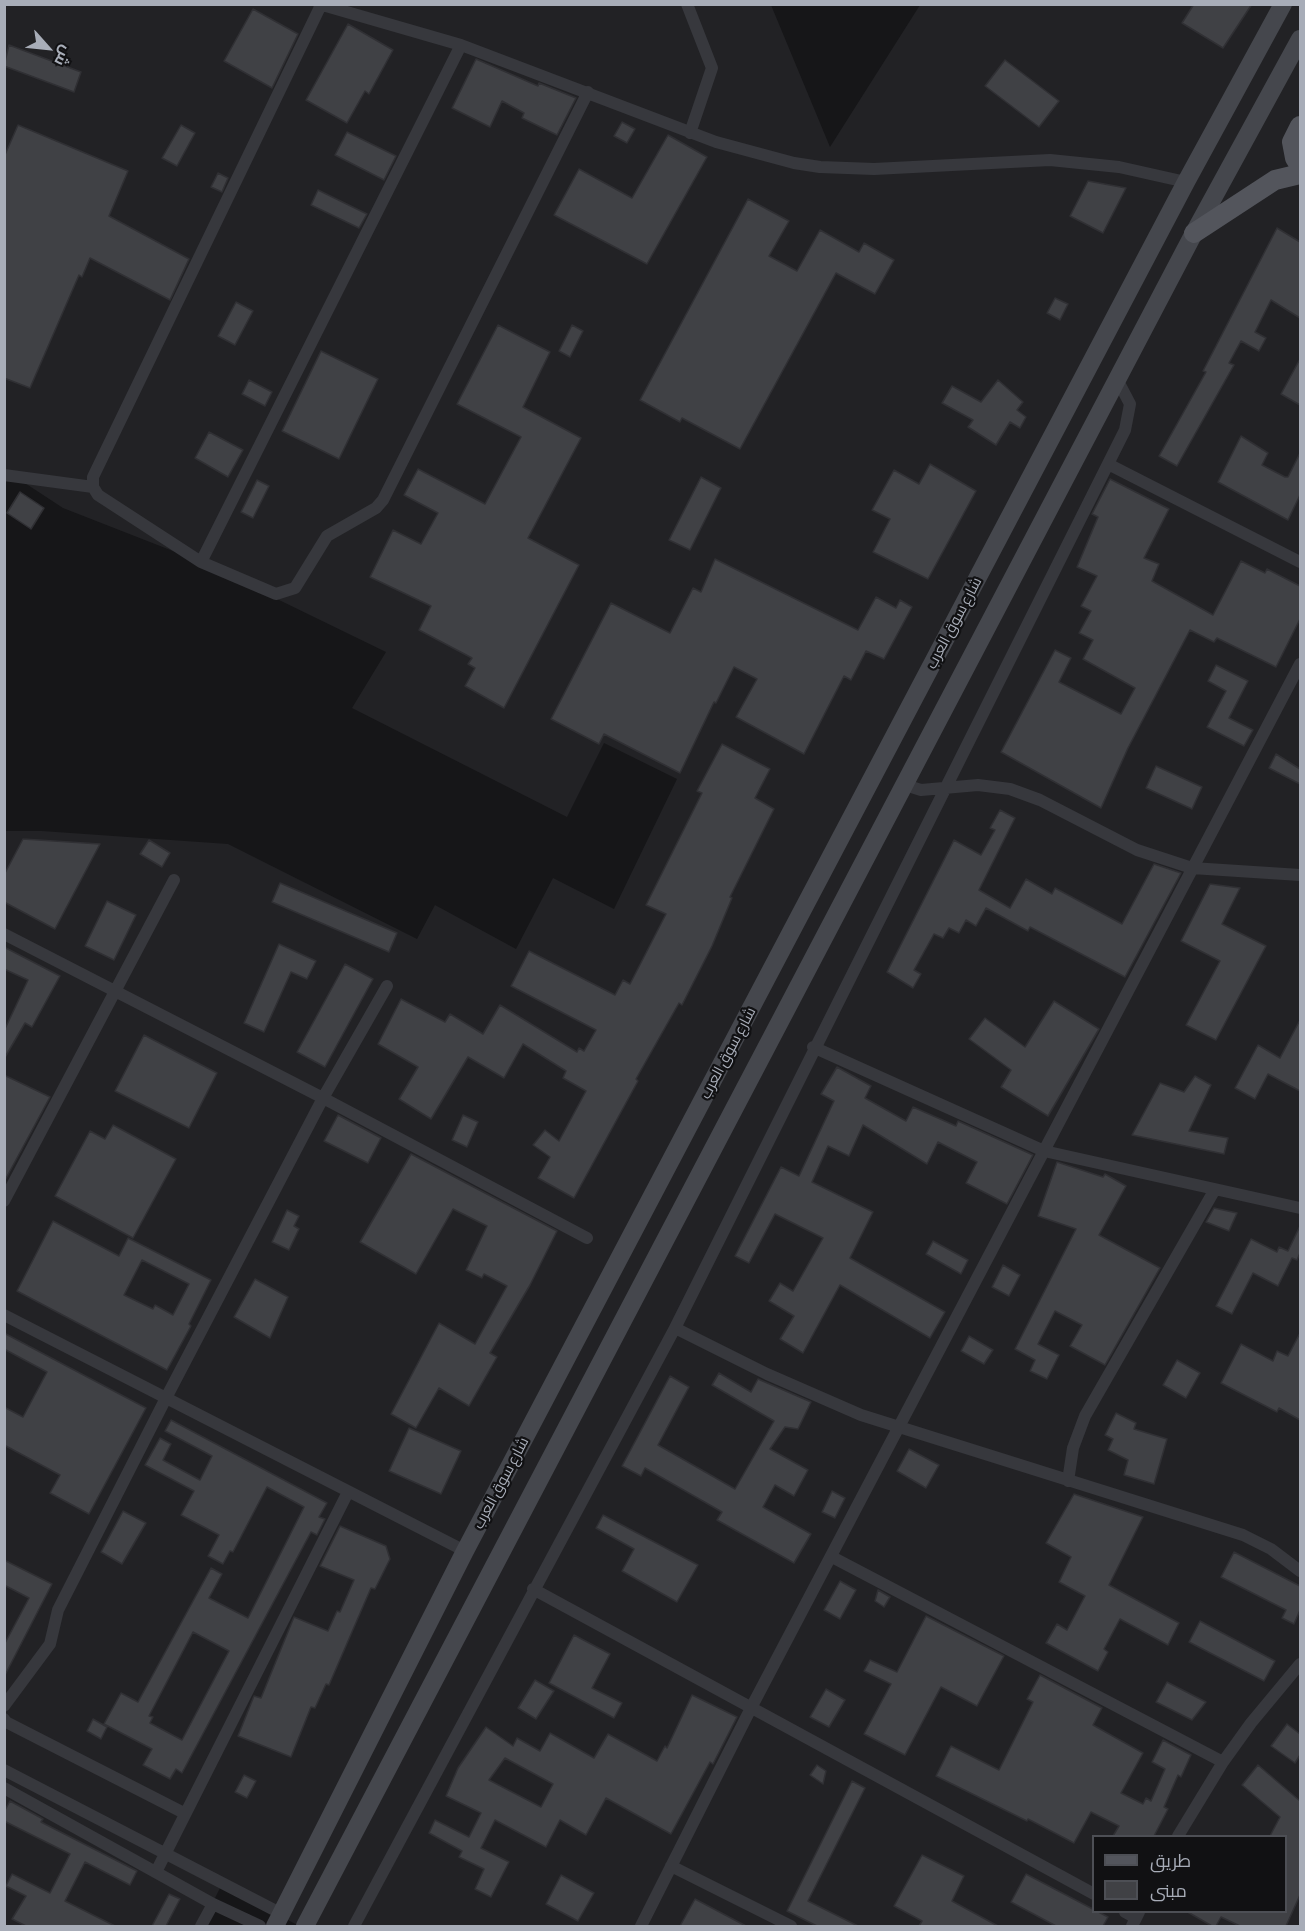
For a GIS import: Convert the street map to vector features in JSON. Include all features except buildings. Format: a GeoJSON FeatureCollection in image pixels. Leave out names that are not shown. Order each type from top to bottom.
{"type":"FeatureCollection","features":[{"type":"Feature","properties":{"kind":"main road","name":"شارع سوق العرب"},"geometry":{"type":"LineString","coordinates":[[279,1920],[465,1551],[1186,182],[1283,4]]}},
{"type":"Feature","properties":{"kind":"main road"},"geometry":{"type":"LineString","coordinates":[[279,1920],[306,1926],[1194,233],[1300,39]]}},
{"type":"Feature","properties":{"kind":"main road"},"geometry":{"type":"LineString","coordinates":[[1300,126],[1292,142],[1295,158],[1300,166]]}},
{"type":"Feature","properties":{"kind":"main road"},"geometry":{"type":"LineString","coordinates":[[1194,233],[1275,180],[1300,174]]}},
{"type":"Feature","properties":{"kind":"street"},"geometry":{"type":"LineString","coordinates":[[687,4],[712,68],[690,133]]}},
{"type":"Feature","properties":{"kind":"street"},"geometry":{"type":"LineString","coordinates":[[588,92],[376,508],[327,536],[301,580],[287,593],[276,594],[201,562],[98,495],[93,487],[96,468],[320,5],[461,45],[588,92],[690,133],[759,155],[820,167],[883,169],[1050,160],[1119,167],[1186,182]]}},
{"type":"Feature","properties":{"kind":"street"},"geometry":{"type":"LineString","coordinates":[[201,562],[461,45]]}},
{"type":"Feature","properties":{"kind":"street"},"geometry":{"type":"LineString","coordinates":[[354,1926],[675,1328],[813,1047],[1125,430],[1130,413],[1127,396],[1118,381]]}},
{"type":"Feature","properties":{"kind":"street"},"geometry":{"type":"LineString","coordinates":[[1108,464],[1300,562]]}},
{"type":"Feature","properties":{"kind":"street"},"geometry":{"type":"LineString","coordinates":[[4,475],[93,487]]}},
{"type":"Feature","properties":{"kind":"street"},"geometry":{"type":"LineString","coordinates":[[641,1926],[751,1708],[1300,664]]}},
{"type":"Feature","properties":{"kind":"street"},"geometry":{"type":"LineString","coordinates":[[905,785],[921,790],[978,785],[1025,794],[1137,849],[1192,868],[1300,875]]}},
{"type":"Feature","properties":{"kind":"street"},"geometry":{"type":"LineString","coordinates":[[4,1201],[174,880]]}},
{"type":"Feature","properties":{"kind":"street"},"geometry":{"type":"LineString","coordinates":[[4,934],[116,990],[587,1238]]}},
{"type":"Feature","properties":{"kind":"street"},"geometry":{"type":"LineString","coordinates":[[4,1706],[50,1644],[58,1610],[165,1398],[323,1098],[387,986]]}},
{"type":"Feature","properties":{"kind":"street"},"geometry":{"type":"LineString","coordinates":[[813,1047],[1044,1151],[1214,1191],[1300,1208]]}},
{"type":"Feature","properties":{"kind":"street"},"geometry":{"type":"LineString","coordinates":[[1068,1481],[1073,1448],[1085,1416],[1214,1191]]}},
{"type":"Feature","properties":{"kind":"street"},"geometry":{"type":"LineString","coordinates":[[4,1315],[465,1551]]}},
{"type":"Feature","properties":{"kind":"street"},"geometry":{"type":"LineString","coordinates":[[675,1328],[804,1390],[899,1429],[1243,1535],[1271,1549],[1300,1571]]}},
{"type":"Feature","properties":{"kind":"street"},"geometry":{"type":"LineString","coordinates":[[156,1872],[348,1492]]}},
{"type":"Feature","properties":{"kind":"street"},"geometry":{"type":"LineString","coordinates":[[832,1557],[1223,1762]]}},
{"type":"Feature","properties":{"kind":"street"},"geometry":{"type":"LineString","coordinates":[[533,1589],[1092,1893]]}},
{"type":"Feature","properties":{"kind":"street"},"geometry":{"type":"LineString","coordinates":[[1179,1835],[1223,1762],[1251,1723],[1300,1664]]}},
{"type":"Feature","properties":{"kind":"street"},"geometry":{"type":"LineString","coordinates":[[4,1719],[184,1813]]}},
{"type":"Feature","properties":{"kind":"street"},"geometry":{"type":"LineString","coordinates":[[4,1770],[164,1854],[279,1920]]}},
{"type":"Feature","properties":{"kind":"street"},"geometry":{"type":"LineString","coordinates":[[4,1788],[213,1904],[260,1926]]}},
{"type":"Feature","properties":{"kind":"street"},"geometry":{"type":"LineString","coordinates":[[671,1866],[791,1926]]}},
{"type":"Feature","properties":{"kind":"street"},"geometry":{"type":"LineString","coordinates":[[201,1926],[213,1904]]}},
{"type":"Feature","properties":{"kind":"shaded area"},"geometry":{"type":"Polygon","coordinates":[[[5,5],[771,5],[830,147],[920,5],[1300,5],[1300,1926],[299,1926],[222,1884],[201,1926],[5,1926],[4,831],[42,831],[228,844],[417,939],[435,905],[516,949],[553,878],[614,909],[677,779],[604,743],[567,817],[352,708],[386,652],[201,562],[63,508],[5,470],[5,5]]]}}]}
